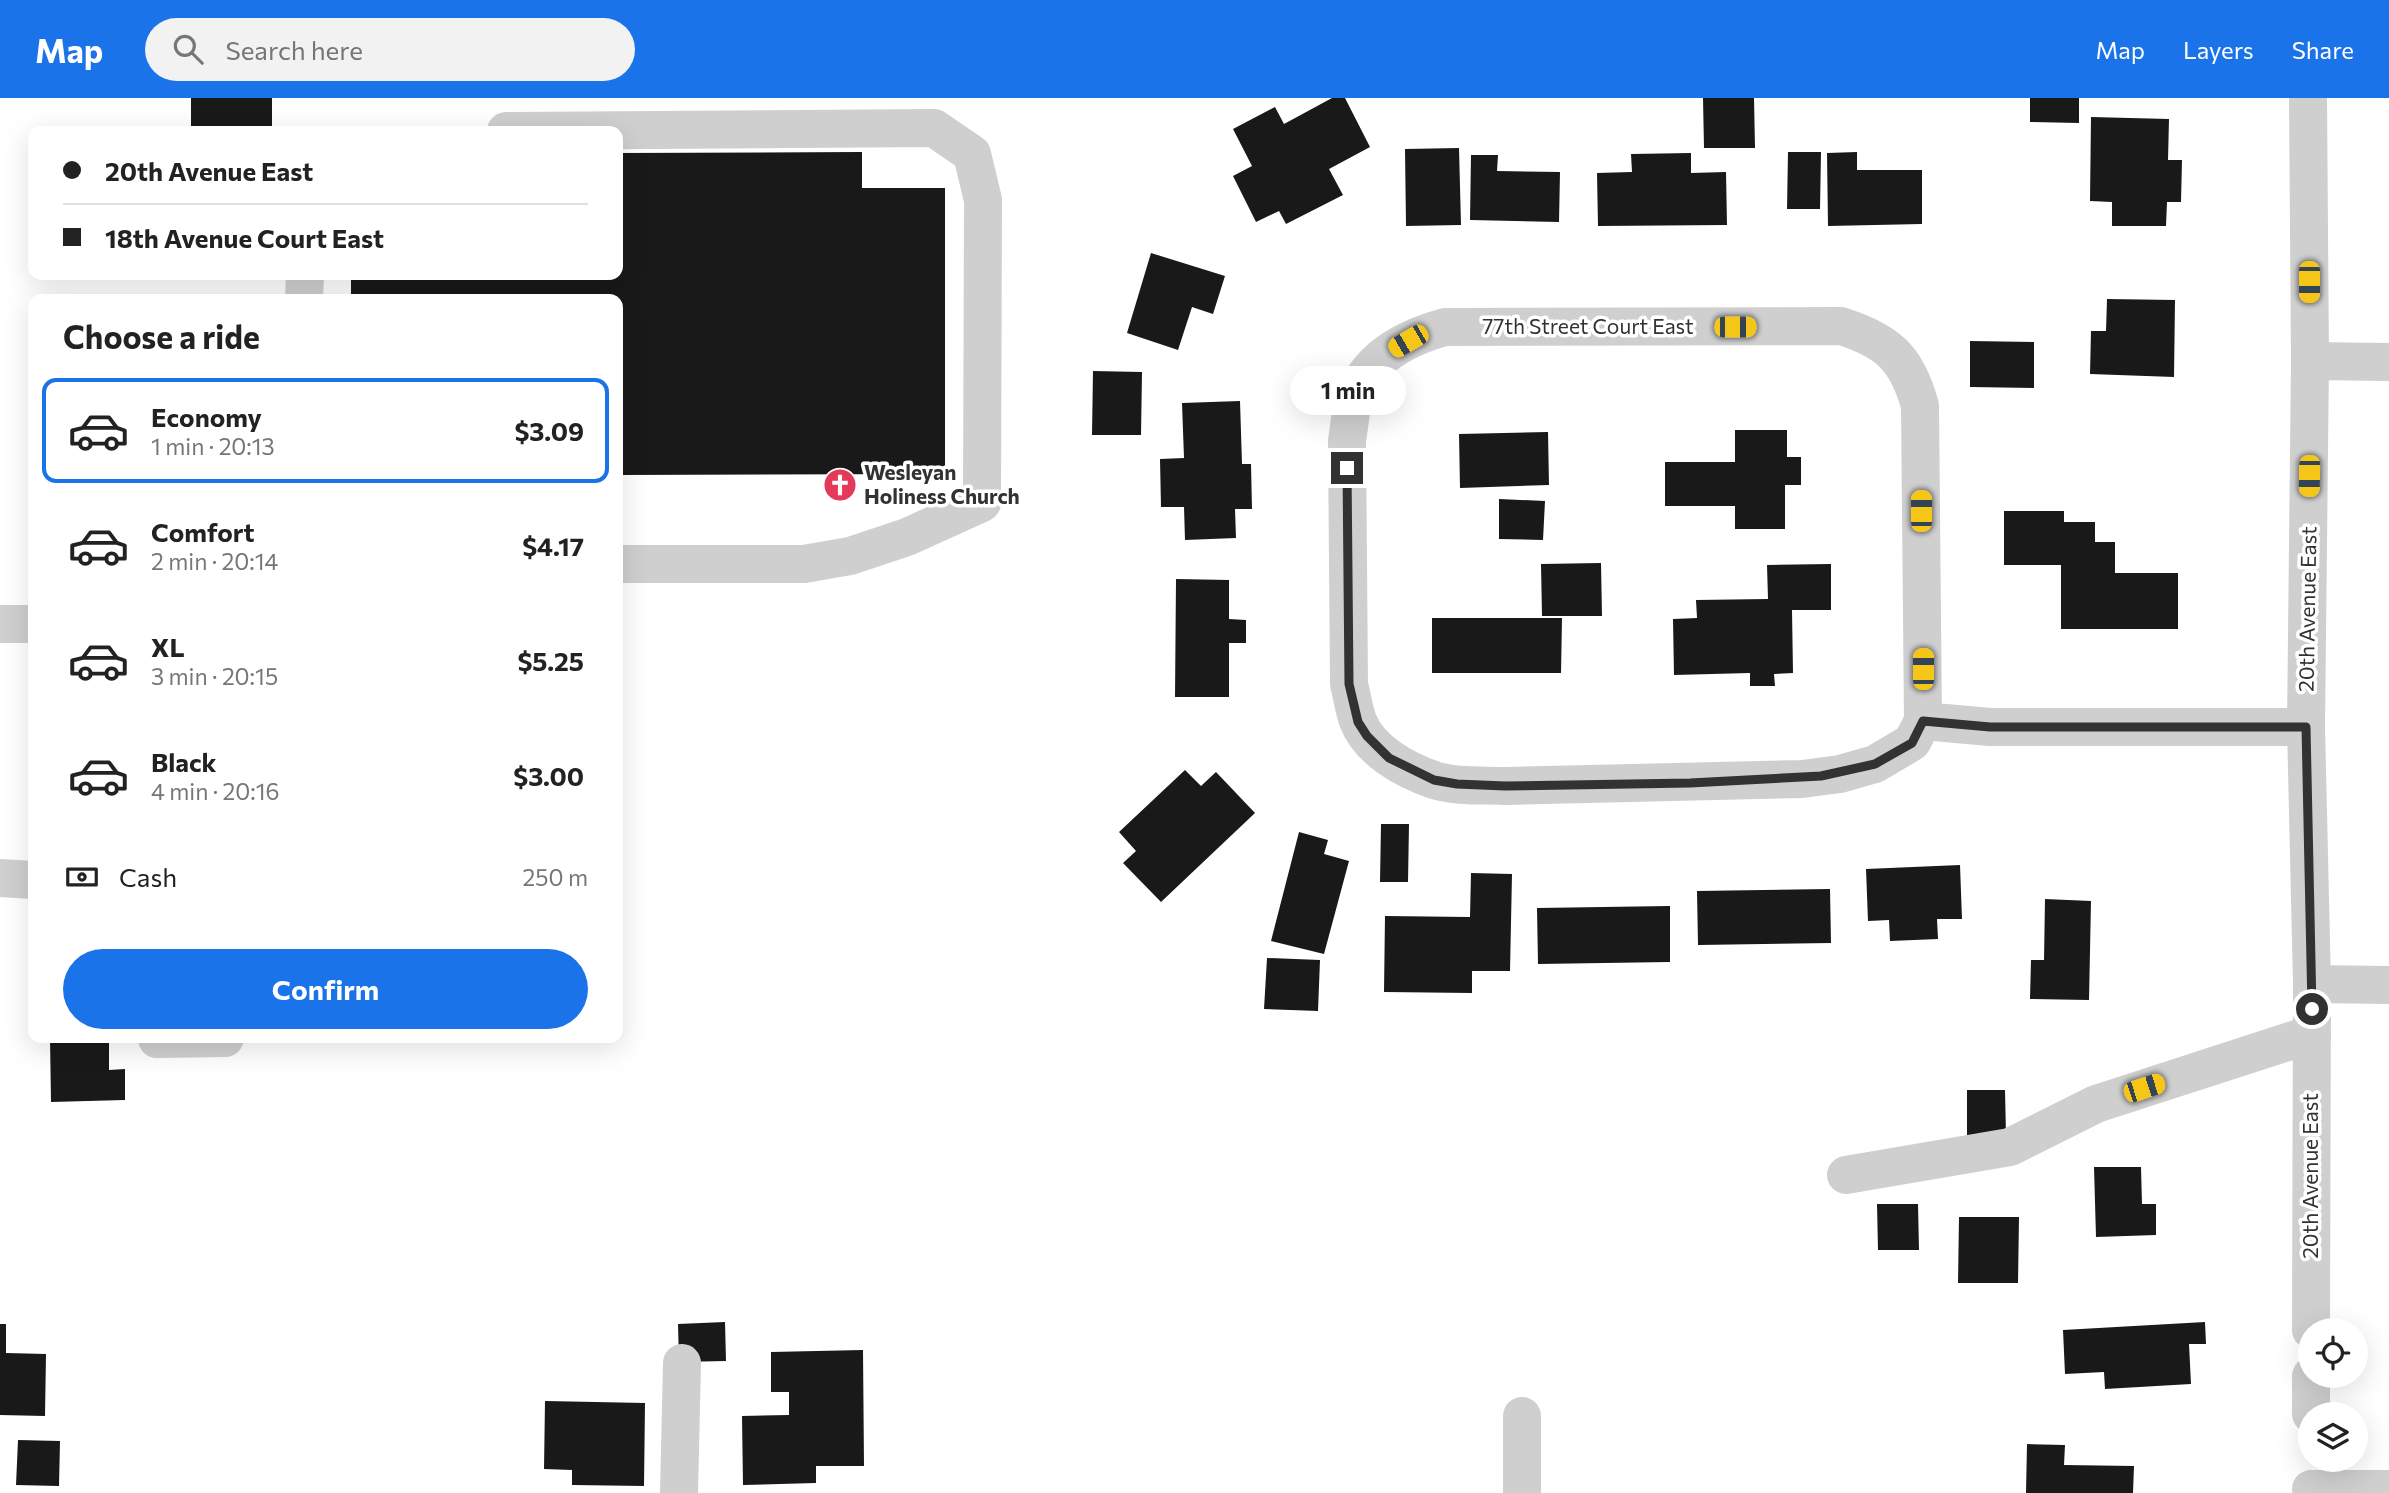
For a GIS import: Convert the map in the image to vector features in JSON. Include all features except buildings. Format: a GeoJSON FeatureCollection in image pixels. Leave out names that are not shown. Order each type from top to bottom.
{"type":"FeatureCollection","features":[{"type":"Feature","properties":{"kind":"street","name":"20th Avenue East"},"geometry":{"type":"LineString","coordinates":[[2308,98],[2310,361],[2306,727],[2312,984],[2311,1318]]}},
{"type":"Feature","properties":{"kind":"street"},"geometry":{"type":"LineString","coordinates":[[623,130],[934,128],[972,154],[983,200],[982,503],[907,537],[850,556],[804,564],[623,564]]}},
{"type":"Feature","properties":{"kind":"street","name":"77th Street Court East"},"geometry":{"type":"LineString","coordinates":[[1445,327],[1840,327],[1871,336],[1902,362],[1914,383],[1920,406],[1923,721],[1912,743],[1875,764],[1840,774],[1802,779],[1505,786],[1457,784],[1434,780],[1389,758],[1367,736],[1358,722],[1349,684],[1347,441],[1353,401],[1364,378],[1378,358],[1422,333],[1445,327]]}},
{"type":"Feature","properties":{"kind":"street"},"geometry":{"type":"LineString","coordinates":[[2310,361],[2389,362]]}},
{"type":"Feature","properties":{"kind":"street"},"geometry":{"type":"LineString","coordinates":[[0,624],[28,624]]}},
{"type":"Feature","properties":{"kind":"street"},"geometry":{"type":"LineString","coordinates":[[1923,721],[1990,727],[2306,727]]}},
{"type":"Feature","properties":{"kind":"street"},"geometry":{"type":"LineString","coordinates":[[0,878],[28,880]]}},
{"type":"Feature","properties":{"kind":"street"},"geometry":{"type":"LineString","coordinates":[[2312,984],[2389,985]]}},
{"type":"Feature","properties":{"kind":"street"},"geometry":{"type":"LineString","coordinates":[[1846,1175],[2010,1147],[2096,1104],[2312,1034]]}},
{"type":"Feature","properties":{"kind":"street"},"geometry":{"type":"LineString","coordinates":[[679,1493],[682,1363]]}},
{"type":"Feature","properties":{"kind":"street"},"geometry":{"type":"LineString","coordinates":[[1522,1416],[1522,1493]]}},
{"type":"Feature","properties":{"kind":"street"},"geometry":{"type":"LineString","coordinates":[[2311,1480],[2389,1489]]}},
{"type":"Feature","properties":{"kind":"place","name":"Wesleyan Holiness Church"},"geometry":{"type":"Point","coordinates":[840,485]}},
{"type":"Feature","properties":{"kind":"route"},"geometry":{"type":"LineString","coordinates":[[1347,468],[1349,684],[1358,722],[1367,736],[1389,758],[1434,780],[1505,786],[1802,779],[1840,774],[1875,764],[1912,743],[1923,721],[1990,727],[2306,727],[2312,1009]]}}]}
